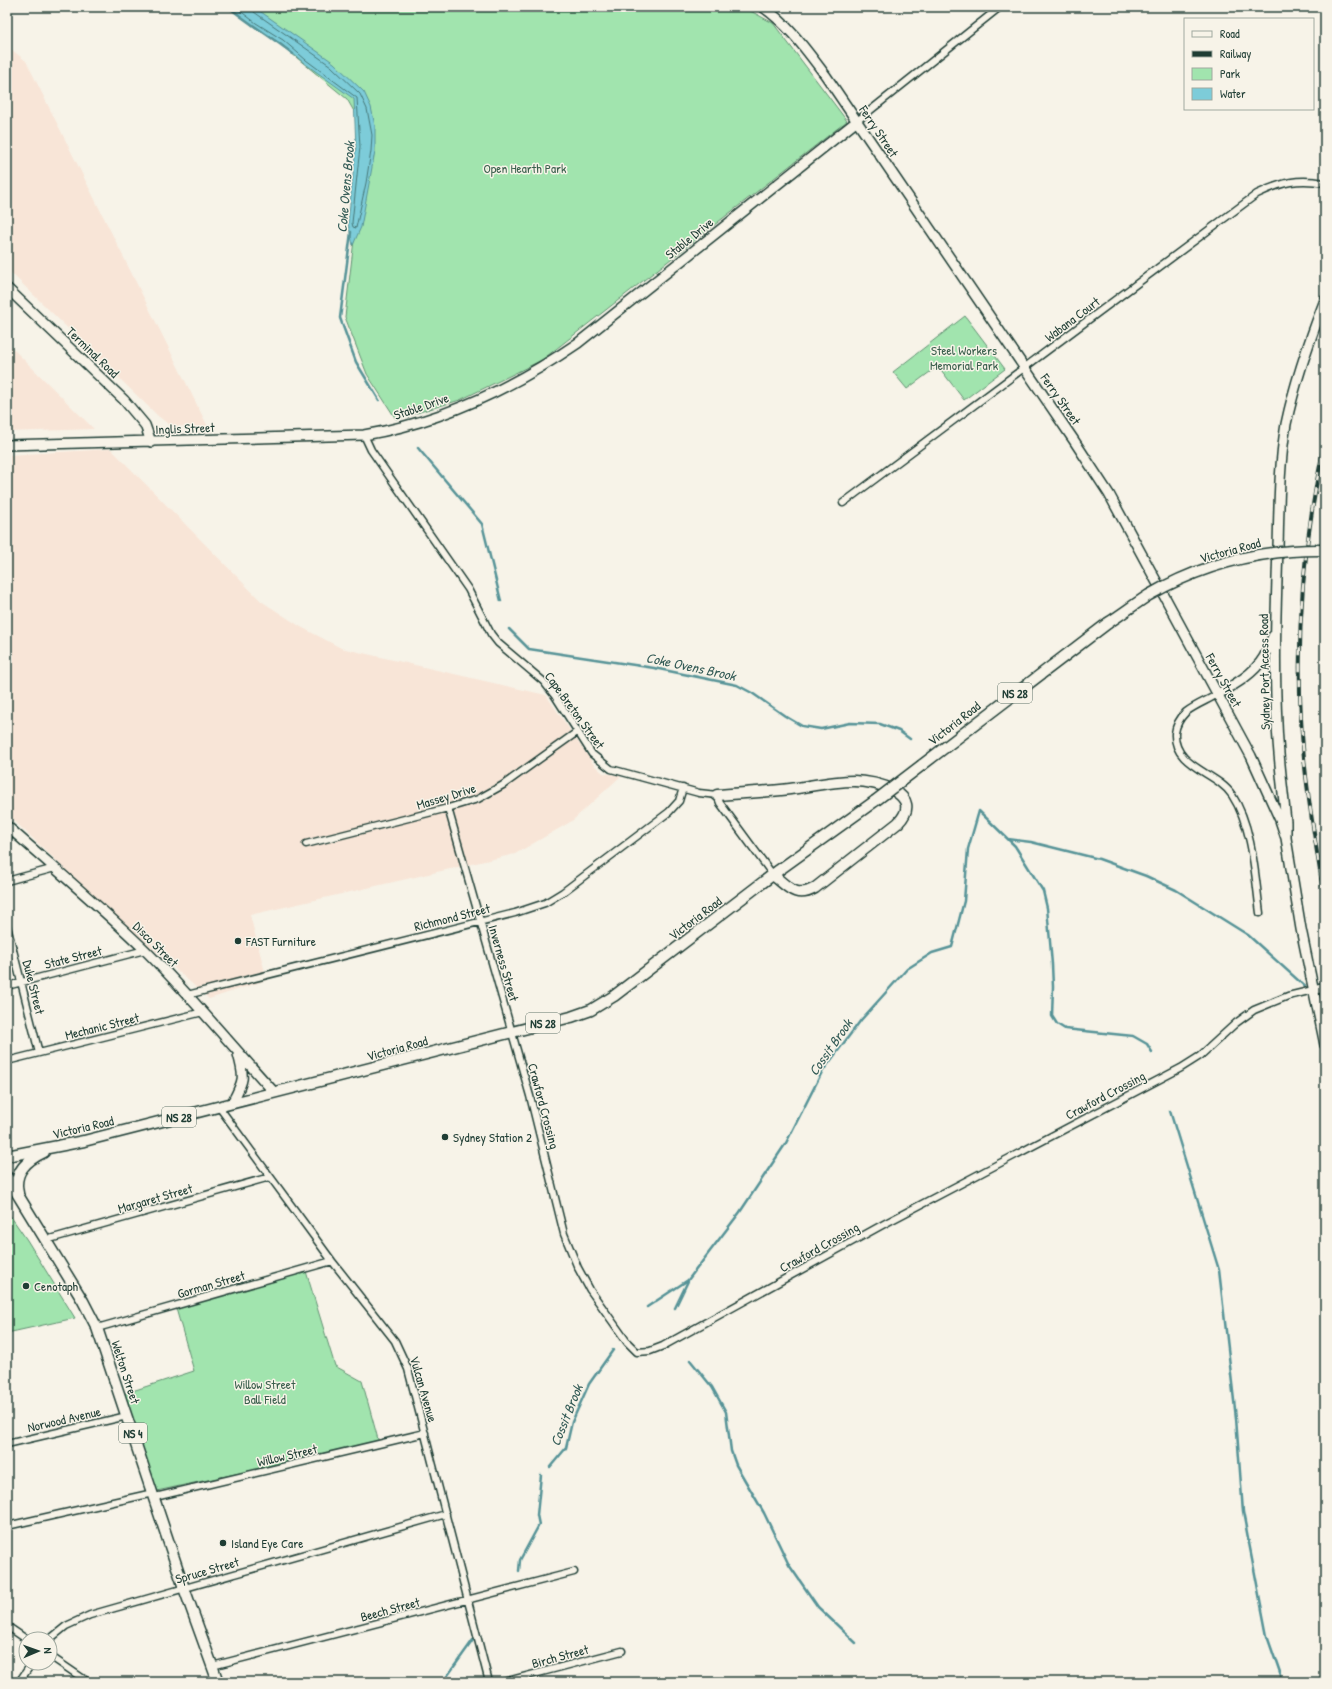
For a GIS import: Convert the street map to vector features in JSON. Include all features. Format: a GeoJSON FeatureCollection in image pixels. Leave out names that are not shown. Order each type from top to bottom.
{"type":"FeatureCollection","features":[{"type":"Feature","properties":{"kind":"main road","name":"Victoria Road"},"geometry":{"type":"LineString","coordinates":[[7,1156],[53,1147],[219,1107],[571,1017],[591,1010],[609,1000],[773,875],[875,801],[1108,623],[1148,596],[1170,584],[1215,566],[1262,554],[1286,551],[1325,550]]}},
{"type":"Feature","properties":{"kind":"main road"},"geometry":{"type":"LineString","coordinates":[[717,795],[773,791],[842,781],[856,781],[870,783],[894,791],[900,794],[905,800],[907,807],[906,813],[898,823],[815,888],[804,893],[796,892],[790,890],[773,875]]}},
{"type":"Feature","properties":{"kind":"main road"},"geometry":{"type":"LineString","coordinates":[[19,1197],[17,1183],[20,1169],[29,1161],[53,1147]]}},
{"type":"Feature","properties":{"kind":"main road","name":"Welton Street"},"geometry":{"type":"LineString","coordinates":[[7,1178],[84,1301],[97,1328],[184,1588],[218,1682]]}},
{"type":"Feature","properties":{"kind":"street","name":"Ferry Street"},"geometry":{"type":"LineString","coordinates":[[763,7],[774,15],[798,39],[826,76],[1109,494],[1265,783],[1286,838]]}},
{"type":"Feature","properties":{"kind":"street","name":"Stable Drive"},"geometry":{"type":"LineString","coordinates":[[364,435],[388,431],[456,408],[509,386],[545,366],[578,343],[1000,7]]}},
{"type":"Feature","properties":{"kind":"street","name":"Wabana Court"},"geometry":{"type":"LineString","coordinates":[[843,503],[1257,194],[1275,185],[1288,182],[1302,180],[1325,183]]}},
{"type":"Feature","properties":{"kind":"street","name":"Terminal Road"},"geometry":{"type":"LineString","coordinates":[[7,288],[124,400],[145,425],[151,442]]}},
{"type":"Feature","properties":{"kind":"street","name":"Sydney Port Access Road"},"geometry":{"type":"LineString","coordinates":[[1325,300],[1303,360],[1293,394],[1286,426],[1281,465],[1275,633],[1277,725],[1286,822],[1286,838],[1313,990],[1325,1045]]}},
{"type":"Feature","properties":{"kind":"street","name":"Inglis Street"},"geometry":{"type":"LineString","coordinates":[[7,445],[364,435]]}},
{"type":"Feature","properties":{"kind":"street","name":"Cape Breton Street"},"geometry":{"type":"LineString","coordinates":[[364,435],[375,455],[468,589],[491,634],[498,643],[543,681],[555,696],[592,754],[611,769],[699,793],[717,795]]}},
{"type":"Feature","properties":{"kind":"street"},"geometry":{"type":"LineString","coordinates":[[1260,913],[1252,852],[1245,824],[1238,806],[1232,794],[1220,783],[1192,764],[1183,755],[1177,748],[1175,740],[1176,729],[1180,719],[1187,712],[1236,684],[1257,665],[1264,657],[1275,633]]}},
{"type":"Feature","properties":{"kind":"street","name":"Massey Drive"},"geometry":{"type":"LineString","coordinates":[[306,844],[478,799],[492,792],[577,732]]}},
{"type":"Feature","properties":{"kind":"street","name":"Richmond Street"},"geometry":{"type":"LineString","coordinates":[[187,995],[481,921],[545,903],[563,892],[674,808],[679,802],[683,788]]}},
{"type":"Feature","properties":{"kind":"street"},"geometry":{"type":"LineString","coordinates":[[717,795],[720,803],[773,875]]}},
{"type":"Feature","properties":{"kind":"street","name":"Inverness Street"},"geometry":{"type":"LineString","coordinates":[[448,808],[512,1031]]}},
{"type":"Feature","properties":{"kind":"street","name":"Disco Street"},"geometry":{"type":"LineString","coordinates":[[7,826],[145,950],[203,1012],[274,1092]]}},
{"type":"Feature","properties":{"kind":"street"},"geometry":{"type":"LineString","coordinates":[[7,881],[54,868]]}},
{"type":"Feature","properties":{"kind":"street","name":"Duke Street"},"geometry":{"type":"LineString","coordinates":[[7,926],[39,1053]]}},
{"type":"Feature","properties":{"kind":"street","name":"State Street"},"geometry":{"type":"LineString","coordinates":[[7,986],[145,950]]}},
{"type":"Feature","properties":{"kind":"street"},"geometry":{"type":"LineString","coordinates":[[1313,990],[1325,987]]}},
{"type":"Feature","properties":{"kind":"street","name":"Crawford Crossing"},"geometry":{"type":"LineString","coordinates":[[512,1031],[530,1096],[564,1234],[578,1268],[590,1290],[627,1342],[637,1352],[650,1351],[663,1346],[870,1232],[1181,1068],[1200,1056],[1236,1023],[1254,1010],[1288,996],[1313,990]]}},
{"type":"Feature","properties":{"kind":"street","name":"Mechanic Street"},"geometry":{"type":"LineString","coordinates":[[7,1061],[203,1012]]}},
{"type":"Feature","properties":{"kind":"street"},"geometry":{"type":"LineString","coordinates":[[232,1103],[243,1083],[243,1071],[238,1052]]}},
{"type":"Feature","properties":{"kind":"street","name":"Vulcan Avenue"},"geometry":{"type":"LineString","coordinates":[[219,1107],[332,1261],[395,1341],[401,1352],[408,1368],[489,1682]]}},
{"type":"Feature","properties":{"kind":"street","name":"Margaret Street"},"geometry":{"type":"LineString","coordinates":[[46,1240],[270,1178]]}},
{"type":"Feature","properties":{"kind":"street","name":"Gorman Street"},"geometry":{"type":"LineString","coordinates":[[97,1328],[332,1261]]}},
{"type":"Feature","properties":{"kind":"street","name":"Norwood Avenue"},"geometry":{"type":"LineString","coordinates":[[7,1444],[127,1416]]}},
{"type":"Feature","properties":{"kind":"street","name":"Willow Street"},"geometry":{"type":"LineString","coordinates":[[7,1526],[154,1495],[425,1433]]}},
{"type":"Feature","properties":{"kind":"street","name":"Spruce Street"},"geometry":{"type":"LineString","coordinates":[[58,1632],[66,1626],[85,1617],[446,1514]]}},
{"type":"Feature","properties":{"kind":"street","name":"Beech Street"},"geometry":{"type":"LineString","coordinates":[[212,1666],[574,1572]]}},
{"type":"Feature","properties":{"kind":"street"},"geometry":{"type":"LineString","coordinates":[[7,1626],[18,1634]]}},
{"type":"Feature","properties":{"kind":"street","name":"Birch Street"},"geometry":{"type":"LineString","coordinates":[[504,1682],[622,1651]]}},
{"type":"Feature","properties":{"kind":"street"},"geometry":{"type":"LineString","coordinates":[[58,1661],[88,1682]]}},
{"type":"Feature","properties":{"kind":"street"},"geometry":{"type":"LineString","coordinates":[[19,1682],[27,1671]]}},
{"type":"Feature","properties":{"kind":"shaded area"},"geometry":{"type":"Polygon","coordinates":[[[7,46],[26,61],[208,427],[171,426],[158,416],[7,269],[7,46]]]}},
{"type":"Feature","properties":{"kind":"shaded area"},"geometry":{"type":"Polygon","coordinates":[[[7,343],[94,429],[7,432],[7,343]]]}},
{"type":"Feature","properties":{"kind":"shaded area"},"geometry":{"type":"Polygon","coordinates":[[[111,449],[261,601],[301,627],[341,648],[546,695],[594,765],[603,773],[621,776],[572,821],[515,854],[250,915],[267,980],[209,999],[82,885],[7,814],[7,455],[111,449]]]}},
{"type":"Feature","properties":{"kind":"green space","name":"Open Hearth Park"},"geometry":{"type":"Polygon","coordinates":[[[235,7],[743,7],[773,23],[847,121],[542,360],[460,400],[396,419],[367,374],[345,317],[365,146],[364,129],[347,99],[235,7]]]}},
{"type":"Feature","properties":{"kind":"green space","name":"Steel Workers Memorial Park"},"geometry":{"type":"Polygon","coordinates":[[[965,316],[1005,369],[964,400],[938,366],[907,389],[893,372],[965,316]]]}},
{"type":"Feature","properties":{"kind":"green space"},"geometry":{"type":"Polygon","coordinates":[[[7,1211],[27,1240],[75,1318],[7,1333],[7,1211]]]}},
{"type":"Feature","properties":{"kind":"green space","name":"Willow Street Ball Field"},"geometry":{"type":"Polygon","coordinates":[[[305,1268],[335,1366],[362,1381],[379,1443],[152,1492],[120,1395],[194,1371],[175,1305],[305,1268]]]}},
{"type":"Feature","properties":{"kind":"water"},"geometry":{"type":"Polygon","coordinates":[[[230,7],[254,7],[334,63],[364,92],[371,107],[375,126],[375,151],[361,227],[353,245],[348,223],[356,147],[354,99],[304,63],[280,43],[254,27],[230,7]]]}},
{"type":"Feature","properties":{"kind":"waterway","name":"Coke Ovens Brook"},"geometry":{"type":"LineString","coordinates":[[231,7],[231,9],[293,54]]}},
{"type":"Feature","properties":{"kind":"waterway","name":"Coke Ovens Brook"},"geometry":{"type":"LineString","coordinates":[[351,232],[340,318],[356,362],[379,400]]}},
{"type":"Feature","properties":{"kind":"waterway","name":"Coke Ovens Brook"},"geometry":{"type":"LineString","coordinates":[[418,448],[482,524],[501,601]]}},
{"type":"Feature","properties":{"kind":"waterway","name":"Coke Ovens Brook"},"geometry":{"type":"LineString","coordinates":[[509,629],[529,649],[654,668],[737,685],[752,693],[802,726],[821,729],[850,723],[880,724],[899,731],[910,739]]}},
{"type":"Feature","properties":{"kind":"waterway","name":"Cossit Brook"},"geometry":{"type":"LineString","coordinates":[[647,1307],[688,1280],[740,1212],[786,1143],[822,1072],[861,1020],[907,969],[932,953],[952,947],[964,901],[968,849],[979,811],[1015,846],[1043,891],[1047,908],[1052,964],[1052,1016],[1057,1024],[1065,1029],[1133,1036],[1147,1044],[1152,1052]]}},
{"type":"Feature","properties":{"kind":"waterway"},"geometry":{"type":"LineString","coordinates":[[1008,839],[1031,842],[1099,859],[1146,876],[1176,890],[1248,935],[1310,991]]}},
{"type":"Feature","properties":{"kind":"waterway"},"geometry":{"type":"LineString","coordinates":[[1318,998],[1325,1004]]}},
{"type":"Feature","properties":{"kind":"waterway"},"geometry":{"type":"LineString","coordinates":[[1170,1111],[1219,1270],[1236,1418],[1243,1512],[1267,1636],[1283,1682]]}},
{"type":"Feature","properties":{"kind":"waterway"},"geometry":{"type":"LineString","coordinates":[[675,1308],[688,1281]]}},
{"type":"Feature","properties":{"kind":"waterway","name":"Cossit Brook"},"geometry":{"type":"LineString","coordinates":[[550,1467],[566,1448],[572,1422],[589,1384],[613,1350]]}},
{"type":"Feature","properties":{"kind":"waterway"},"geometry":{"type":"LineString","coordinates":[[690,1360],[712,1387],[726,1412],[731,1451],[736,1465],[764,1513],[789,1565],[818,1607],[856,1643]]}},
{"type":"Feature","properties":{"kind":"waterway","name":"Cossit Brook"},"geometry":{"type":"LineString","coordinates":[[519,1571],[520,1560],[539,1525],[537,1515],[541,1475]]}},
{"type":"Feature","properties":{"kind":"waterway","name":"Cossit Brook"},"geometry":{"type":"LineString","coordinates":[[443,1682],[473,1640]]}},
{"type":"Feature","properties":{"kind":"railway"},"geometry":{"type":"LineString","coordinates":[[1325,441],[1307,544],[1301,613],[1300,648],[1302,741],[1310,810],[1325,901]]}},
{"type":"Feature","properties":{"kind":"place","name":"FAST Furniture"},"geometry":{"type":"Point","coordinates":[238,941]}},
{"type":"Feature","properties":{"kind":"place","name":"Sydney Station 2"},"geometry":{"type":"Point","coordinates":[445,1137]}},
{"type":"Feature","properties":{"kind":"place","name":"Cenotaph"},"geometry":{"type":"Point","coordinates":[26,1286]}},
{"type":"Feature","properties":{"kind":"place","name":"Island Eye Care"},"geometry":{"type":"Point","coordinates":[223,1543]}}]}
